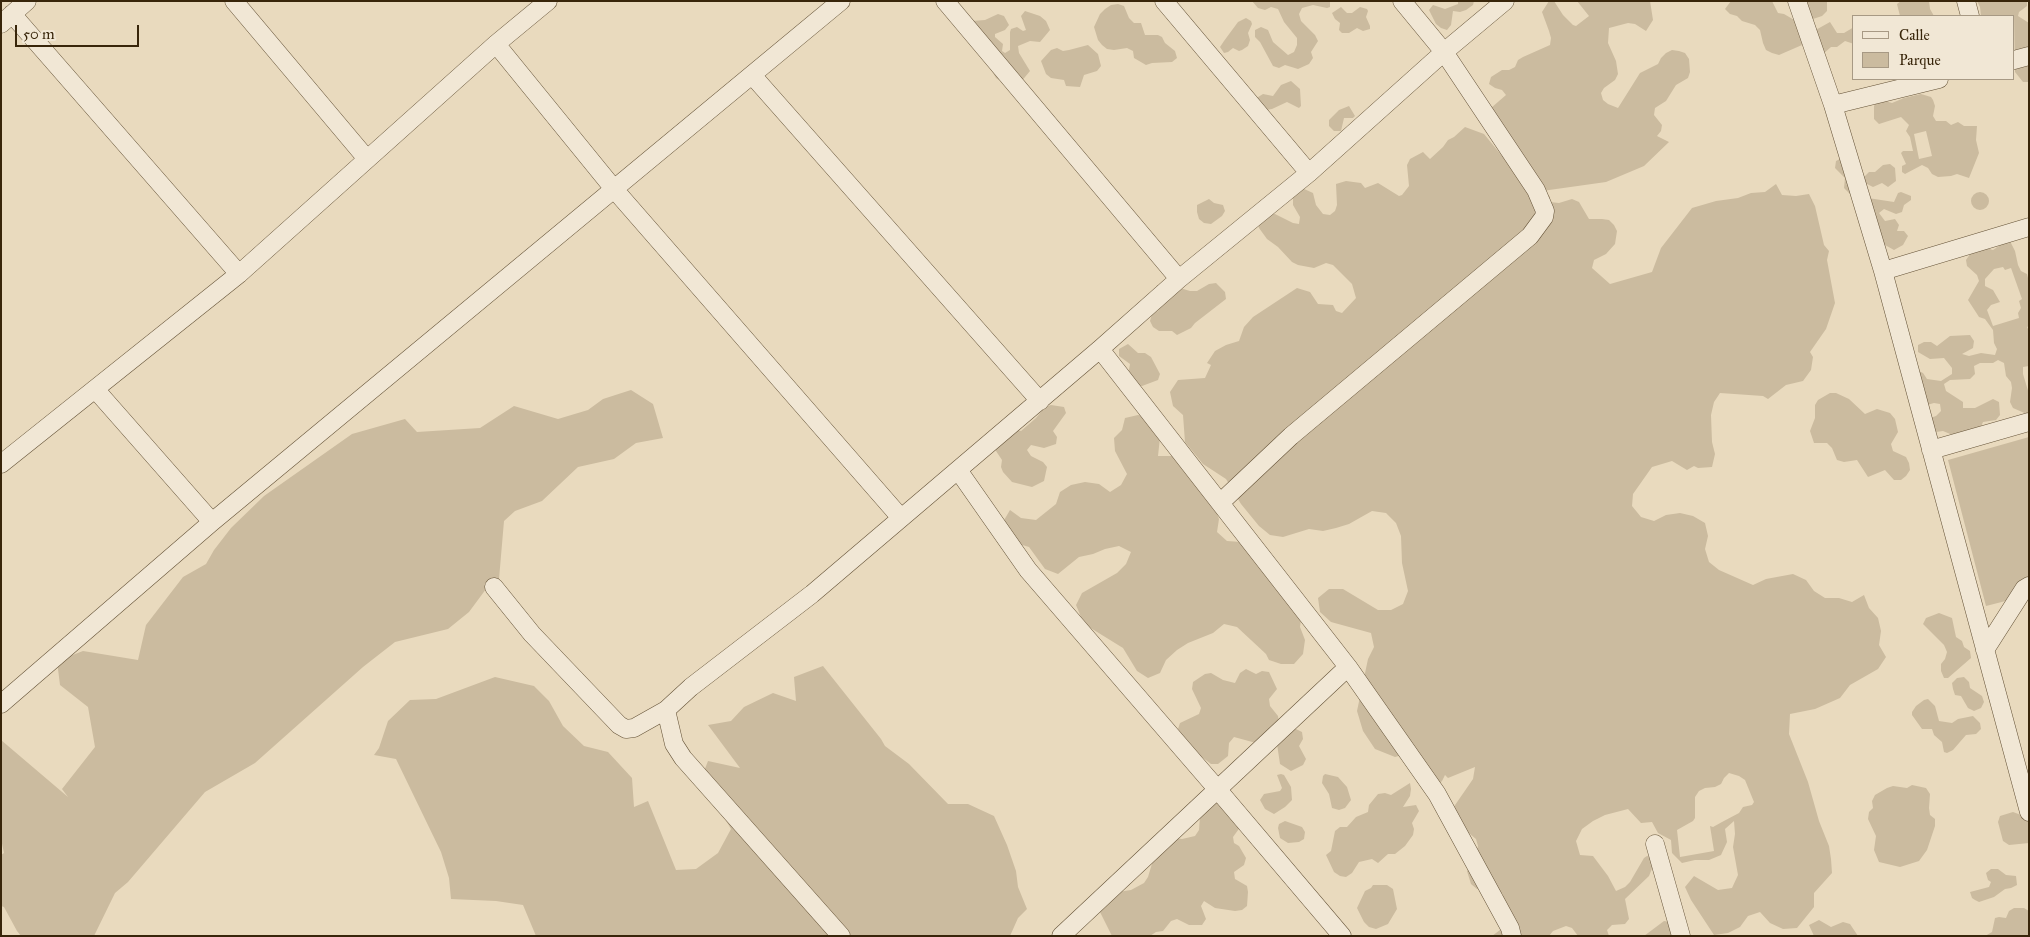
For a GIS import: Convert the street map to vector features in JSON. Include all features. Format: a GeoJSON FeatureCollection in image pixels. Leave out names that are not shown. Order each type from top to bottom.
{"type":"FeatureCollection","features":[{"type":"Feature","properties":{"kind":"street"},"geometry":{"type":"LineString","coordinates":[[27,1],[7,19],[239,274]]}},
{"type":"Feature","properties":{"kind":"street"},"geometry":{"type":"LineString","coordinates":[[234,1],[367,159]]}},
{"type":"Feature","properties":{"kind":"street"},"geometry":{"type":"LineString","coordinates":[[1,464],[239,274],[496,44],[548,1]]}},
{"type":"Feature","properties":{"kind":"street"},"geometry":{"type":"LineString","coordinates":[[1,704],[212,522],[842,1]]}},
{"type":"Feature","properties":{"kind":"street"},"geometry":{"type":"LineString","coordinates":[[945,1],[1179,279]]}},
{"type":"Feature","properties":{"kind":"street"},"geometry":{"type":"LineString","coordinates":[[1164,1],[1309,173]]}},
{"type":"Feature","properties":{"kind":"street"},"geometry":{"type":"LineString","coordinates":[[1220,503],[1291,436],[1530,236],[1544,217],[1545,210],[1536,190],[1444,52],[1402,1]]}},
{"type":"Feature","properties":{"kind":"street"},"geometry":{"type":"LineString","coordinates":[[494,587],[532,634],[619,725],[626,729],[634,728],[666,710],[691,687],[812,594],[1040,401],[1179,279],[1309,173],[1444,52],[1505,1]]}},
{"type":"Feature","properties":{"kind":"street"},"geometry":{"type":"LineString","coordinates":[[1797,1],[1833,105],[1883,271],[2028,809]]}},
{"type":"Feature","properties":{"kind":"street"},"geometry":{"type":"LineString","coordinates":[[1966,1],[1970,15]]}},
{"type":"Feature","properties":{"kind":"street"},"geometry":{"type":"LineString","coordinates":[[496,44],[614,189],[900,518]]}},
{"type":"Feature","properties":{"kind":"street"},"geometry":{"type":"LineString","coordinates":[[2015,60],[2029,56]]}},
{"type":"Feature","properties":{"kind":"street"},"geometry":{"type":"LineString","coordinates":[[752,75],[1040,401]]}},
{"type":"Feature","properties":{"kind":"street"},"geometry":{"type":"LineString","coordinates":[[1833,105],[1935,80]]}},
{"type":"Feature","properties":{"kind":"street"},"geometry":{"type":"LineString","coordinates":[[1883,271],[2029,227]]}},
{"type":"Feature","properties":{"kind":"street"},"geometry":{"type":"LineString","coordinates":[[1100,349],[1348,667],[1437,794],[1507,933]]}},
{"type":"Feature","properties":{"kind":"street"},"geometry":{"type":"LineString","coordinates":[[95,389],[212,522]]}},
{"type":"Feature","properties":{"kind":"street"},"geometry":{"type":"LineString","coordinates":[[1931,450],[2029,422]]}},
{"type":"Feature","properties":{"kind":"street"},"geometry":{"type":"LineString","coordinates":[[958,470],[1028,570],[1342,936]]}},
{"type":"Feature","properties":{"kind":"street"},"geometry":{"type":"LineString","coordinates":[[1985,650],[2024,589],[2029,586]]}},
{"type":"Feature","properties":{"kind":"street"},"geometry":{"type":"LineString","coordinates":[[1072,933],[1218,790],[1348,667]]}},
{"type":"Feature","properties":{"kind":"street"},"geometry":{"type":"LineString","coordinates":[[666,710],[674,744],[683,758],[841,936]]}},
{"type":"Feature","properties":{"kind":"street"},"geometry":{"type":"LineString","coordinates":[[1655,844],[1680,936]]}},
{"type":"Feature","properties":{"kind":"green space"},"geometry":{"type":"Polygon","coordinates":[[[1252,1],[1330,1],[1330,7],[1313,5],[1302,8],[1299,14],[1301,21],[1315,35],[1318,41],[1311,52],[1313,58],[1309,64],[1298,69],[1285,65],[1279,68],[1273,66],[1260,42],[1255,37],[1255,30],[1261,27],[1268,30],[1273,42],[1288,55],[1294,52],[1297,38],[1284,22],[1278,9],[1271,7],[1265,10],[1258,8],[1252,1]]]}},
{"type":"Feature","properties":{"kind":"green space"},"geometry":{"type":"Polygon","coordinates":[[[1458,1],[1474,1],[1473,5],[1466,10],[1460,12],[1453,11],[1451,25],[1447,30],[1441,28],[1436,24],[1429,10],[1433,5],[1445,9],[1458,4],[1458,1]]]}},
{"type":"Feature","properties":{"kind":"green space"},"geometry":{"type":"Polygon","coordinates":[[[1549,1],[1554,1],[1563,15],[1576,26],[1589,16],[1577,1],[1650,1],[1653,20],[1646,31],[1635,24],[1628,23],[1609,28],[1608,43],[1616,61],[1618,74],[1615,80],[1604,88],[1601,93],[1603,100],[1618,108],[1640,73],[1658,64],[1666,53],[1672,50],[1679,51],[1685,53],[1689,59],[1690,72],[1688,78],[1676,85],[1666,101],[1655,108],[1654,115],[1662,125],[1661,131],[1657,136],[1669,142],[1644,166],[1606,182],[1542,191],[1542,199],[1550,196],[1549,202],[1559,203],[1572,199],[1579,202],[1589,219],[1609,220],[1614,225],[1617,231],[1615,244],[1606,254],[1594,260],[1592,268],[1610,284],[1652,272],[1661,248],[1692,208],[1716,201],[1738,198],[1751,193],[1765,192],[1776,184],[1782,195],[1796,196],[1809,194],[1815,206],[1824,245],[1829,251],[1827,260],[1835,303],[1826,329],[1810,352],[1813,357],[1811,370],[1803,381],[1786,385],[1768,399],[1763,396],[1720,393],[1714,402],[1711,415],[1712,442],[1715,454],[1712,467],[1698,468],[1694,466],[1687,470],[1672,461],[1652,467],[1633,494],[1632,506],[1641,517],[1654,521],[1666,515],[1680,513],[1693,516],[1705,523],[1708,536],[1705,549],[1709,562],[1719,570],[1753,585],[1766,579],[1793,574],[1806,580],[1814,591],[1825,598],[1839,598],[1852,602],[1864,595],[1869,608],[1878,618],[1881,631],[1879,645],[1886,657],[1878,669],[1850,685],[1840,698],[1815,709],[1790,714],[1789,734],[1808,782],[1819,821],[1829,846],[1832,873],[1814,893],[1814,907],[1797,928],[1783,929],[1770,923],[1760,912],[1748,916],[1740,927],[1728,933],[1714,935],[1691,900],[1685,887],[1694,876],[1718,890],[1732,888],[1738,875],[1733,847],[1734,821],[1725,829],[1727,842],[1721,855],[1709,860],[1695,860],[1682,863],[1672,853],[1671,840],[1658,833],[1652,822],[1641,823],[1628,809],[1605,815],[1593,821],[1582,829],[1576,841],[1580,855],[1593,856],[1608,876],[1616,891],[1625,887],[1630,882],[1644,858],[1650,857],[1653,866],[1649,876],[1625,899],[1629,919],[1625,924],[1612,925],[1607,930],[1609,936],[1578,936],[1572,928],[1566,926],[1553,931],[1549,936],[1492,936],[1504,927],[1503,894],[1484,888],[1477,889],[1471,884],[1467,871],[1475,860],[1478,846],[1476,839],[1465,830],[1453,808],[1473,779],[1475,767],[1448,778],[1445,775],[1432,791],[1406,754],[1395,757],[1375,749],[1363,731],[1357,711],[1368,659],[1374,647],[1371,633],[1331,622],[1320,612],[1318,598],[1329,589],[1343,589],[1378,610],[1391,610],[1403,604],[1408,591],[1402,563],[1401,536],[1396,523],[1386,513],[1372,511],[1349,524],[1336,528],[1323,531],[1309,529],[1283,537],[1270,535],[1259,526],[1241,504],[1226,479],[1203,464],[1185,442],[1183,415],[1173,406],[1170,392],[1178,380],[1205,378],[1211,365],[1207,363],[1215,351],[1239,341],[1244,327],[1253,317],[1297,288],[1310,292],[1318,304],[1333,305],[1336,311],[1342,313],[1356,298],[1352,284],[1333,265],[1326,263],[1314,268],[1292,262],[1278,247],[1267,239],[1259,228],[1257,221],[1268,214],[1275,214],[1299,224],[1300,217],[1293,205],[1293,198],[1296,192],[1302,188],[1313,193],[1316,205],[1323,214],[1330,215],[1335,211],[1337,205],[1336,184],[1346,181],[1361,183],[1365,188],[1378,183],[1399,196],[1402,195],[1409,186],[1407,165],[1410,159],[1423,152],[1430,159],[1448,140],[1465,127],[1484,134],[1502,156],[1506,148],[1491,108],[1506,95],[1502,90],[1489,84],[1491,77],[1502,70],[1509,70],[1515,67],[1518,60],[1550,45],[1551,38],[1542,12],[1549,1]],[[1729,773],[1721,784],[1699,791],[1695,797],[1695,818],[1677,830],[1680,857],[1714,851],[1710,826],[1713,827],[1739,813],[1743,807],[1752,805],[1754,802],[1745,780],[1729,773]]]}},
{"type":"Feature","properties":{"kind":"green space"},"geometry":{"type":"Polygon","coordinates":[[[1731,1],[1772,1],[1778,13],[1784,14],[1796,21],[1804,39],[1802,45],[1779,55],[1766,50],[1760,30],[1755,25],[1742,21],[1725,9],[1731,1]]]}},
{"type":"Feature","properties":{"kind":"green space"},"geometry":{"type":"Polygon","coordinates":[[[1806,1],[1827,1],[1827,11],[1822,16],[1813,19],[1810,17],[1806,1]]]}},
{"type":"Feature","properties":{"kind":"green space"},"geometry":{"type":"Polygon","coordinates":[[[1901,1],[1929,1],[1933,15],[1900,15],[1897,4],[1901,1]]]}},
{"type":"Feature","properties":{"kind":"green space"},"geometry":{"type":"Polygon","coordinates":[[[1977,1],[2027,1],[2027,6],[2019,12],[2018,16],[2029,23],[2029,82],[2023,82],[2015,72],[2015,15],[1981,15],[1977,1]]]}},
{"type":"Feature","properties":{"kind":"green space"},"geometry":{"type":"Polygon","coordinates":[[[1118,4],[1124,6],[1129,18],[1134,23],[1141,23],[1145,35],[1158,35],[1162,37],[1165,43],[1175,51],[1177,58],[1172,62],[1146,65],[1134,58],[1133,51],[1127,48],[1114,50],[1107,49],[1102,45],[1098,40],[1094,27],[1100,14],[1105,9],[1111,5],[1118,4]]]}},
{"type":"Feature","properties":{"kind":"green space"},"geometry":{"type":"Polygon","coordinates":[[[1341,7],[1347,13],[1352,13],[1360,7],[1367,9],[1366,17],[1370,29],[1363,31],[1357,28],[1349,33],[1342,33],[1339,30],[1340,23],[1332,13],[1341,7]]]}},
{"type":"Feature","properties":{"kind":"green space"},"geometry":{"type":"Polygon","coordinates":[[[1025,11],[1040,16],[1046,21],[1050,30],[1040,42],[1030,41],[1018,46],[1019,53],[1030,71],[1020,83],[999,80],[987,63],[972,21],[985,20],[998,14],[1004,16],[1009,25],[1005,30],[995,34],[995,37],[1003,44],[1002,51],[1005,53],[1010,50],[1011,29],[1017,27],[1023,31],[1026,30],[1021,16],[1025,11]]]}},
{"type":"Feature","properties":{"kind":"green space"},"geometry":{"type":"Polygon","coordinates":[[[1246,18],[1252,24],[1248,33],[1250,40],[1248,46],[1239,51],[1233,48],[1224,53],[1220,47],[1238,22],[1246,18]]]}},
{"type":"Feature","properties":{"kind":"green space"},"geometry":{"type":"Polygon","coordinates":[[[1830,22],[1837,33],[1844,33],[1852,28],[1852,43],[1845,41],[1837,47],[1831,47],[1823,54],[1812,32],[1830,22]]]}},
{"type":"Feature","properties":{"kind":"green space"},"geometry":{"type":"Polygon","coordinates":[[[1088,45],[1098,54],[1101,66],[1097,71],[1084,75],[1080,87],[1066,86],[1064,80],[1051,78],[1046,74],[1041,61],[1051,50],[1057,48],[1063,51],[1088,45]]]}},
{"type":"Feature","properties":{"kind":"green space"},"geometry":{"type":"Polygon","coordinates":[[[1291,81],[1300,89],[1301,106],[1299,108],[1287,102],[1266,110],[1255,99],[1263,94],[1273,96],[1281,85],[1291,81]]]}},
{"type":"Feature","properties":{"kind":"green space"},"geometry":{"type":"Polygon","coordinates":[[[1921,94],[1931,97],[1935,106],[1933,116],[1936,121],[1946,121],[1951,125],[1958,122],[1964,126],[1977,126],[1976,140],[1979,153],[1969,178],[1957,174],[1938,177],[1922,165],[1905,174],[1902,172],[1902,166],[1906,164],[1901,153],[1903,151],[1913,151],[1910,137],[1906,131],[1909,125],[1901,117],[1879,124],[1874,119],[1874,106],[1882,100],[1892,103],[1921,94]],[[1926,131],[1914,134],[1919,159],[1932,156],[1926,131]]]}},
{"type":"Feature","properties":{"kind":"green space"},"geometry":{"type":"Polygon","coordinates":[[[1349,106],[1355,116],[1353,118],[1344,118],[1341,131],[1334,131],[1329,126],[1329,120],[1339,110],[1349,106]]]}},
{"type":"Feature","properties":{"kind":"green space"},"geometry":{"type":"Polygon","coordinates":[[[1842,158],[1861,180],[1869,172],[1875,172],[1883,165],[1890,164],[1895,168],[1896,181],[1888,187],[1882,183],[1873,187],[1867,184],[1851,195],[1844,188],[1845,178],[1835,168],[1836,161],[1842,158]]]}},
{"type":"Feature","properties":{"kind":"green space"},"geometry":{"type":"Polygon","coordinates":[[[1901,192],[1911,196],[1911,200],[1904,205],[1902,212],[1896,214],[1884,209],[1879,213],[1885,221],[1895,219],[1899,225],[1897,231],[1904,231],[1908,236],[1903,245],[1894,250],[1885,245],[1882,246],[1868,198],[1894,202],[1898,193],[1901,192]]]}},
{"type":"Feature","properties":{"kind":"green space"},"geometry":{"type":"Polygon","coordinates":[[[1976,192],[1984,192],[1989,197],[1987,208],[1976,210],[1971,205],[1971,197],[1976,192]]]}},
{"type":"Feature","properties":{"kind":"green space"},"geometry":{"type":"Polygon","coordinates":[[[1209,199],[1214,203],[1223,205],[1225,211],[1222,216],[1211,224],[1204,223],[1199,219],[1197,212],[1197,205],[1209,199]]]}},
{"type":"Feature","properties":{"kind":"green space"},"geometry":{"type":"Polygon","coordinates":[[[2009,239],[2015,251],[2018,265],[2021,271],[2027,274],[2029,282],[2029,326],[2027,327],[2029,331],[2029,366],[2023,367],[2023,374],[2029,394],[2029,415],[2013,408],[2010,402],[2011,382],[2006,376],[2004,363],[1998,360],[1993,363],[1980,363],[1974,366],[1975,374],[1970,379],[1950,380],[1944,384],[1946,391],[1963,402],[1963,408],[1975,408],[1993,399],[1999,402],[2000,415],[1996,420],[1983,422],[1980,429],[1955,436],[1943,431],[1929,430],[1930,418],[1936,416],[1941,411],[1940,404],[1927,405],[1917,370],[1923,373],[1927,379],[1941,381],[1952,374],[1952,368],[1944,358],[1930,359],[1918,352],[1918,345],[1924,342],[1931,342],[1937,346],[1950,336],[1970,335],[1974,341],[1973,348],[1962,354],[1969,356],[1981,353],[1995,355],[1997,349],[1994,343],[1993,330],[1985,319],[1979,317],[1968,300],[1979,281],[1977,275],[1967,266],[1966,260],[1970,254],[1976,251],[1986,248],[1993,250],[2009,239]],[[2003,267],[1994,269],[1985,279],[1985,286],[1993,290],[2000,302],[1991,305],[1987,310],[1993,326],[2019,318],[2018,313],[2021,308],[2019,301],[2022,299],[2011,268],[2005,270],[2003,267]]]}},
{"type":"Feature","properties":{"kind":"green space"},"geometry":{"type":"Polygon","coordinates":[[[1216,283],[1225,292],[1226,299],[1191,328],[1177,335],[1172,331],[1159,331],[1153,327],[1150,321],[1152,314],[1158,311],[1161,305],[1155,292],[1157,285],[1170,285],[1190,291],[1197,291],[1209,284],[1216,283]]]}},
{"type":"Feature","properties":{"kind":"green space"},"geometry":{"type":"Polygon","coordinates":[[[1128,344],[1138,353],[1145,353],[1151,357],[1160,374],[1158,380],[1142,386],[1135,385],[1128,375],[1130,364],[1119,356],[1119,349],[1128,344]]]}},
{"type":"Feature","properties":{"kind":"green space"},"geometry":{"type":"Polygon","coordinates":[[[631,390],[653,404],[663,438],[636,443],[614,459],[578,467],[542,501],[515,511],[504,521],[499,579],[489,585],[469,612],[448,629],[395,642],[363,667],[255,763],[205,792],[128,882],[115,893],[94,936],[21,936],[4,907],[1,906],[1,855],[4,853],[1,839],[1,740],[68,797],[62,789],[95,747],[88,707],[60,685],[57,661],[83,651],[138,660],[146,625],[183,577],[206,564],[231,528],[264,496],[352,434],[405,419],[417,432],[480,428],[514,406],[558,419],[588,410],[603,399],[631,390]]]}},
{"type":"Feature","properties":{"kind":"green space"},"geometry":{"type":"Polygon","coordinates":[[[1830,393],[1836,393],[1849,399],[1865,414],[1877,409],[1890,413],[1895,419],[1898,432],[1891,444],[1893,451],[1906,457],[1909,463],[1910,470],[1906,476],[1901,480],[1894,480],[1885,470],[1868,477],[1857,460],[1844,462],[1837,460],[1832,448],[1827,443],[1814,443],[1810,431],[1815,418],[1815,405],[1818,400],[1830,393]]]}},
{"type":"Feature","properties":{"kind":"green space"},"geometry":{"type":"Polygon","coordinates":[[[1051,405],[1064,407],[1066,413],[1053,431],[1057,437],[1056,444],[1044,448],[1031,445],[1027,450],[1031,456],[1043,462],[1047,467],[1044,481],[1032,487],[1012,482],[1003,472],[1001,467],[1002,460],[994,448],[1014,429],[1021,431],[1045,407],[1051,405]]]}},
{"type":"Feature","properties":{"kind":"green space"},"geometry":{"type":"Polygon","coordinates":[[[1138,415],[1152,417],[1161,428],[1158,456],[1172,456],[1185,461],[1209,494],[1219,519],[1217,532],[1227,541],[1241,542],[1275,564],[1286,573],[1294,585],[1302,612],[1300,627],[1305,640],[1303,654],[1294,664],[1281,664],[1269,660],[1266,654],[1237,627],[1224,624],[1213,633],[1188,643],[1177,650],[1166,660],[1160,673],[1148,678],[1137,671],[1123,648],[1089,627],[1081,617],[1076,605],[1082,593],[1117,573],[1126,564],[1131,552],[1119,546],[1105,549],[1079,557],[1058,574],[1045,569],[1029,547],[1016,543],[1003,522],[1010,510],[1021,518],[1036,520],[1056,504],[1060,492],[1071,485],[1085,482],[1099,484],[1110,492],[1121,485],[1127,474],[1115,451],[1114,438],[1122,430],[1125,418],[1138,415]]]}},
{"type":"Feature","properties":{"kind":"green space"},"geometry":{"type":"Polygon","coordinates":[[[2029,437],[2029,595],[1986,606],[1948,460],[2029,437]]]}},
{"type":"Feature","properties":{"kind":"green space"},"geometry":{"type":"Polygon","coordinates":[[[1939,613],[1952,618],[1956,637],[1970,651],[1971,658],[1948,678],[1944,678],[1941,671],[1941,664],[1947,652],[1944,645],[1923,624],[1926,618],[1939,613]]]}},
{"type":"Feature","properties":{"kind":"green space"},"geometry":{"type":"Polygon","coordinates":[[[823,666],[885,746],[909,764],[948,804],[968,804],[994,816],[1007,845],[1016,871],[1018,887],[1027,909],[1018,918],[1010,936],[536,936],[523,905],[496,901],[451,899],[449,878],[441,852],[396,759],[374,755],[379,748],[388,721],[410,700],[436,699],[495,677],[534,686],[549,701],[563,726],[584,746],[608,752],[632,778],[634,807],[648,801],[676,870],[696,869],[718,853],[731,829],[701,779],[708,761],[740,768],[708,725],[731,721],[744,707],[773,693],[796,701],[794,677],[823,666]]]}},
{"type":"Feature","properties":{"kind":"green space"},"geometry":{"type":"Polygon","coordinates":[[[1246,669],[1256,674],[1262,671],[1269,672],[1277,689],[1269,699],[1270,706],[1278,716],[1279,723],[1256,743],[1234,737],[1229,743],[1228,756],[1218,764],[1211,764],[1189,747],[1178,729],[1180,723],[1199,714],[1201,708],[1192,689],[1193,682],[1205,674],[1211,673],[1223,680],[1235,683],[1240,673],[1246,669]]]}},
{"type":"Feature","properties":{"kind":"green space"},"geometry":{"type":"Polygon","coordinates":[[[1964,677],[1969,682],[1970,688],[1982,696],[1984,702],[1981,708],[1974,711],[1968,708],[1961,696],[1955,695],[1953,689],[1952,683],[1957,678],[1964,677]]]}},
{"type":"Feature","properties":{"kind":"green space"},"geometry":{"type":"Polygon","coordinates":[[[1928,699],[1935,706],[1939,721],[1952,723],[1958,719],[1973,716],[1980,723],[1981,729],[1976,734],[1966,735],[1953,750],[1947,753],[1944,752],[1942,742],[1934,735],[1932,729],[1922,729],[1912,715],[1916,706],[1928,699]]]}},
{"type":"Feature","properties":{"kind":"green space"},"geometry":{"type":"Polygon","coordinates":[[[1296,729],[1302,732],[1303,739],[1299,746],[1306,759],[1303,765],[1291,771],[1280,764],[1277,744],[1289,730],[1296,729]]]}},
{"type":"Feature","properties":{"kind":"green space"},"geometry":{"type":"Polygon","coordinates":[[[1325,774],[1338,777],[1347,787],[1351,800],[1345,808],[1339,810],[1332,808],[1329,794],[1322,783],[1325,774]]]}},
{"type":"Feature","properties":{"kind":"green space"},"geometry":{"type":"Polygon","coordinates":[[[1277,775],[1284,775],[1291,787],[1292,800],[1274,814],[1265,809],[1260,800],[1264,794],[1280,791],[1282,788],[1277,775]]]}},
{"type":"Feature","properties":{"kind":"green space"},"geometry":{"type":"Polygon","coordinates":[[[1410,783],[1410,796],[1403,807],[1416,805],[1419,811],[1412,823],[1413,835],[1405,846],[1395,854],[1388,854],[1378,863],[1372,859],[1359,862],[1352,873],[1346,877],[1334,872],[1326,855],[1331,851],[1335,831],[1340,827],[1347,827],[1356,817],[1368,812],[1369,805],[1378,794],[1385,793],[1391,795],[1410,783]]]}},
{"type":"Feature","properties":{"kind":"green space"},"geometry":{"type":"Polygon","coordinates":[[[1912,785],[1926,788],[1930,794],[1930,815],[1935,819],[1935,826],[1927,850],[1919,861],[1900,867],[1879,862],[1874,850],[1876,836],[1868,819],[1869,812],[1873,808],[1872,801],[1875,795],[1887,788],[1893,786],[1907,788],[1912,785]]]}},
{"type":"Feature","properties":{"kind":"green space"},"geometry":{"type":"Polygon","coordinates":[[[1218,798],[1241,826],[1233,837],[1234,843],[1239,846],[1246,858],[1244,865],[1234,872],[1235,879],[1247,886],[1247,906],[1242,910],[1235,911],[1215,908],[1204,901],[1201,906],[1206,919],[1202,925],[1189,925],[1177,919],[1171,921],[1163,931],[1156,932],[1150,936],[1112,936],[1100,912],[1102,905],[1118,892],[1131,890],[1144,883],[1148,877],[1154,857],[1175,838],[1182,839],[1195,836],[1199,830],[1200,816],[1218,798]]]}},
{"type":"Feature","properties":{"kind":"green space"},"geometry":{"type":"Polygon","coordinates":[[[2013,812],[2029,818],[2029,843],[2009,845],[2003,841],[1998,822],[2000,816],[2013,812]]]}},
{"type":"Feature","properties":{"kind":"green space"},"geometry":{"type":"Polygon","coordinates":[[[1285,821],[1302,827],[1305,832],[1304,839],[1299,842],[1288,843],[1280,838],[1279,824],[1285,821]]]}},
{"type":"Feature","properties":{"kind":"green space"},"geometry":{"type":"Polygon","coordinates":[[[1991,869],[1998,869],[2006,875],[2016,876],[2017,885],[2005,889],[1994,897],[1979,902],[1972,898],[1970,892],[1989,887],[1991,882],[1988,880],[1986,873],[1991,869]]]}},
{"type":"Feature","properties":{"kind":"green space"},"geometry":{"type":"Polygon","coordinates":[[[1373,885],[1387,885],[1393,889],[1397,909],[1388,924],[1376,929],[1369,927],[1364,922],[1357,908],[1365,891],[1373,885]]]}},
{"type":"Feature","properties":{"kind":"green space"},"geometry":{"type":"Polygon","coordinates":[[[2014,908],[2024,908],[2029,911],[2029,936],[1985,936],[1992,932],[1995,918],[2006,918],[2009,911],[2014,908]]]}},
{"type":"Feature","properties":{"kind":"green space"},"geometry":{"type":"Polygon","coordinates":[[[1819,920],[1831,927],[1843,922],[1850,924],[1858,936],[1814,936],[1809,925],[1819,920]]]}},
{"type":"Feature","properties":{"kind":"green space"},"geometry":{"type":"Polygon","coordinates":[[[1664,921],[1671,922],[1679,936],[1644,936],[1664,921]]]}}]}
